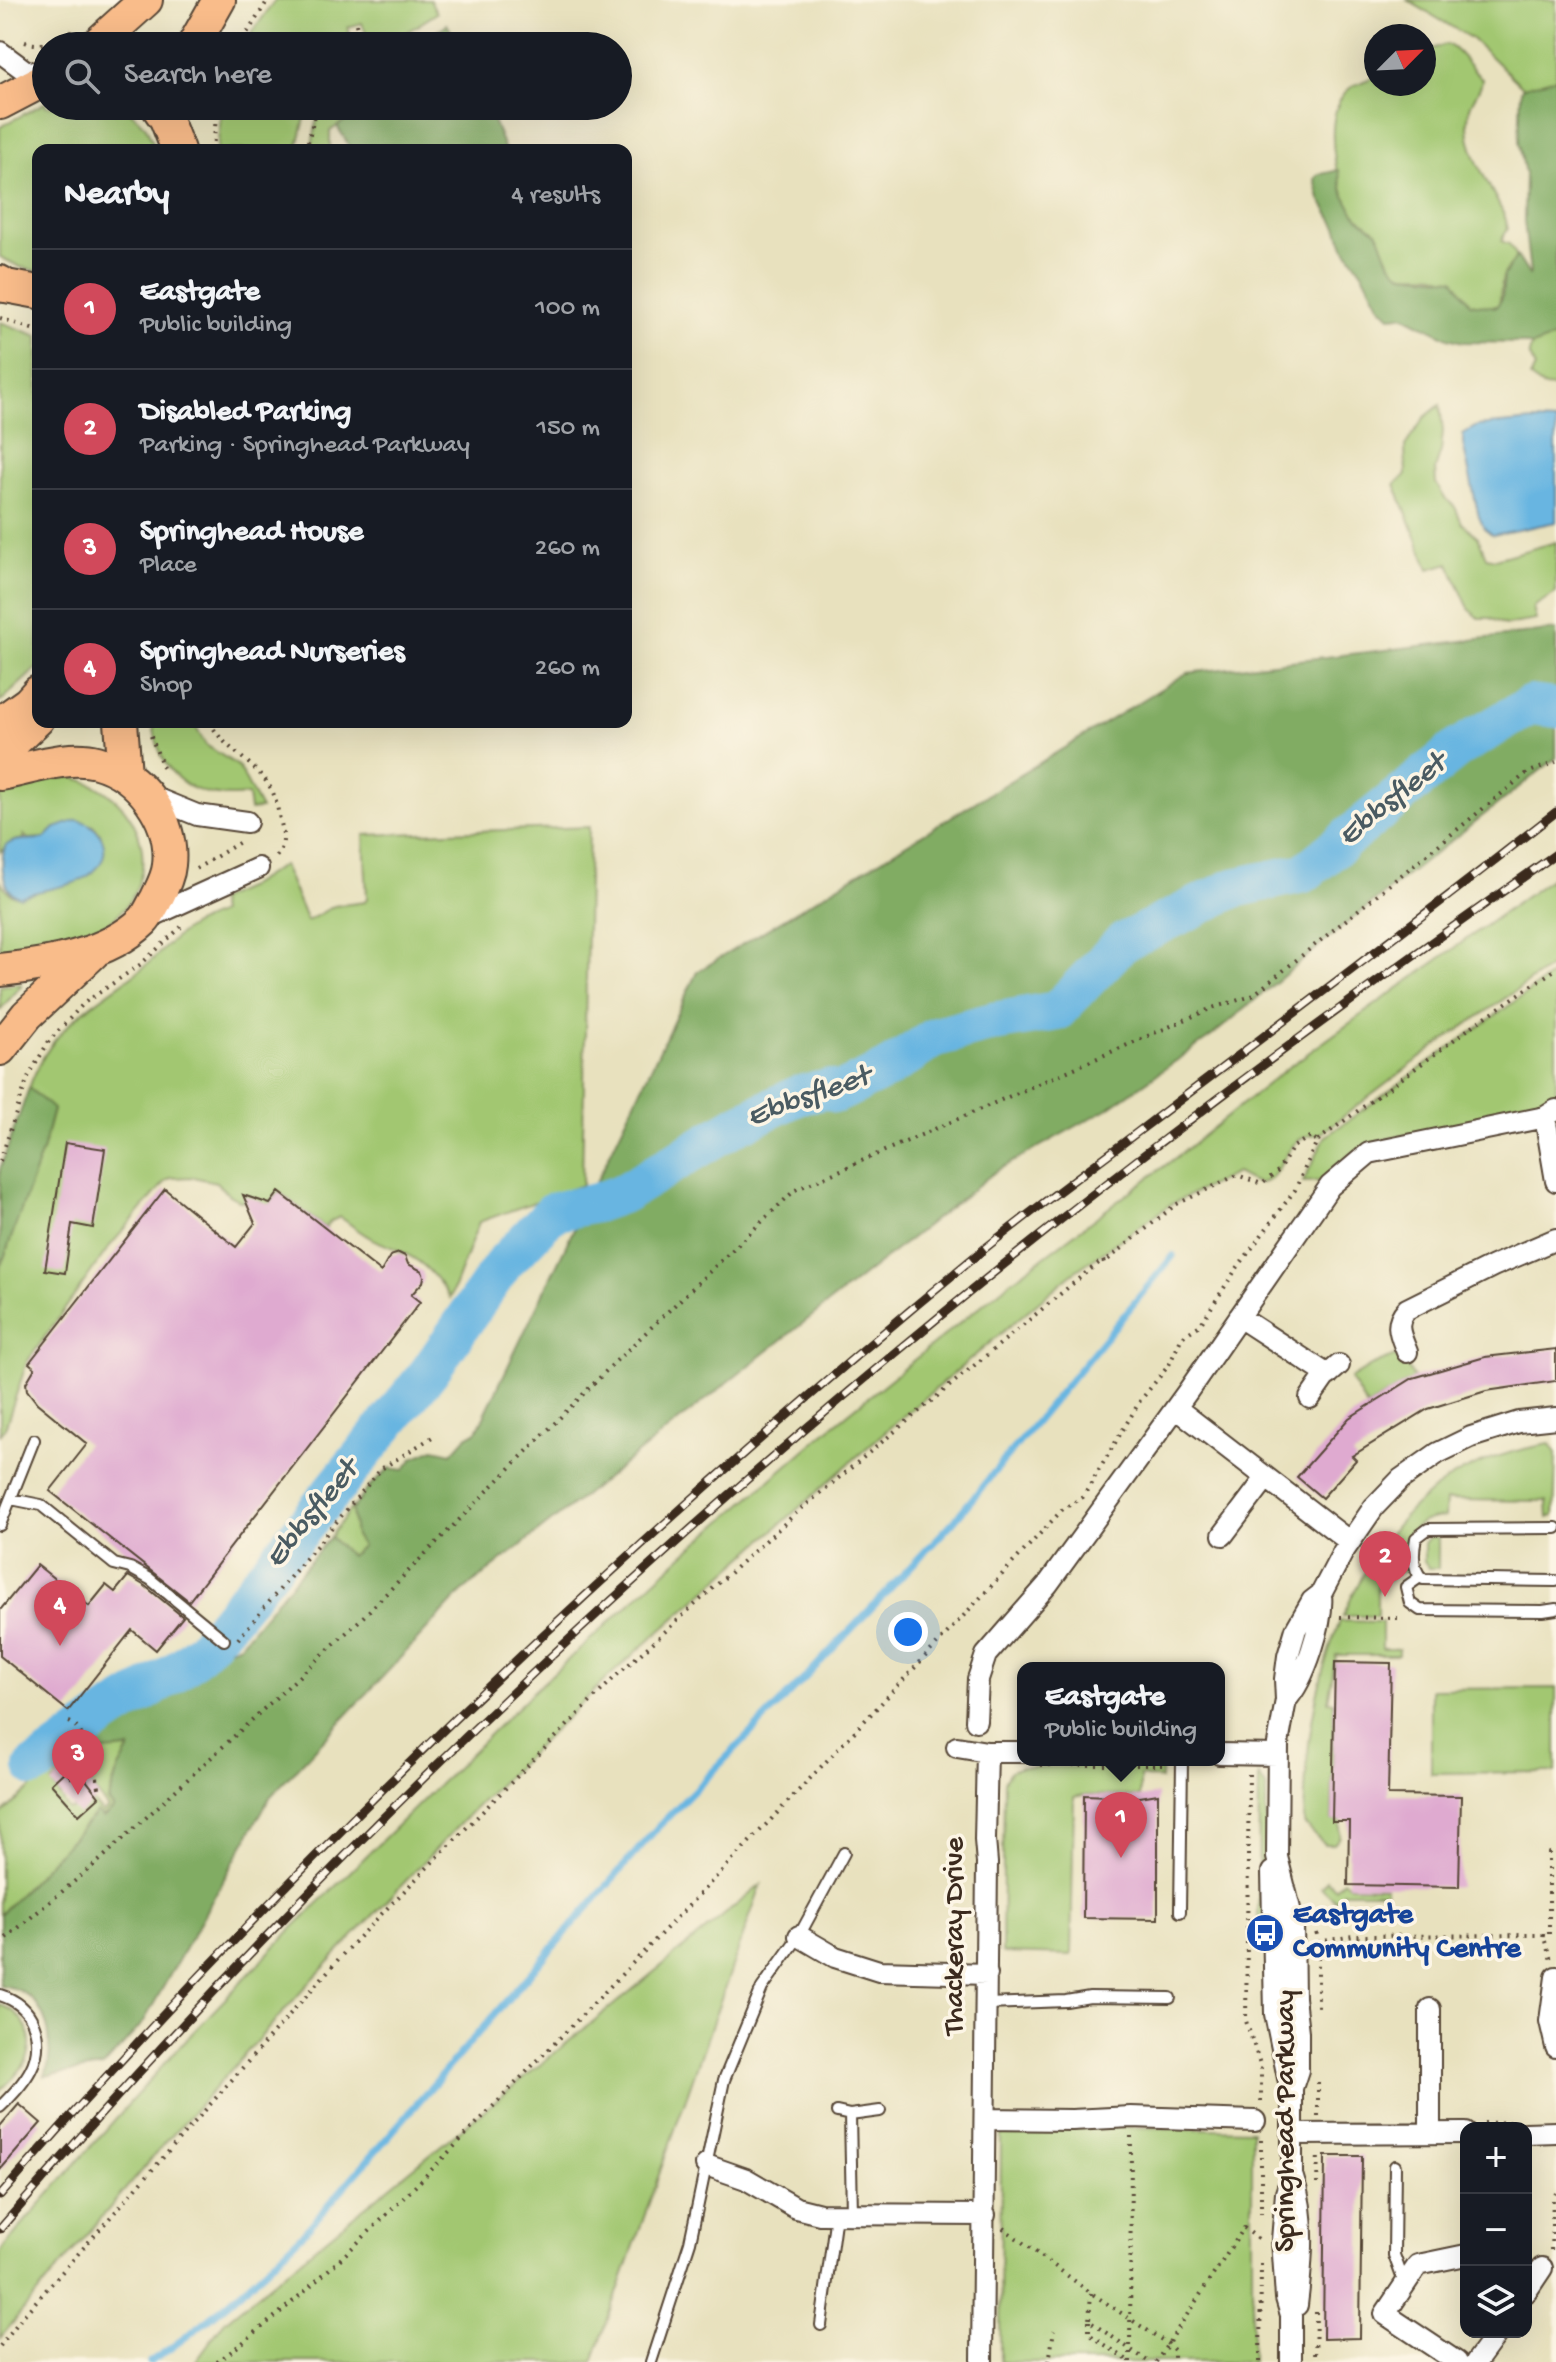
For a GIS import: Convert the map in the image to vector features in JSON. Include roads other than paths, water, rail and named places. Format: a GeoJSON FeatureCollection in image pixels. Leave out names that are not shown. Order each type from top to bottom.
{"type":"FeatureCollection","features":[{"type":"Feature","properties":{"kind":"main road"},"geometry":{"type":"LineString","coordinates":[[94,32],[146,0]]}},
{"type":"Feature","properties":{"kind":"main road"},"geometry":{"type":"LineString","coordinates":[[201,32],[219,0]]}},
{"type":"Feature","properties":{"kind":"main road"},"geometry":{"type":"LineString","coordinates":[[0,103],[32,86]]}},
{"type":"Feature","properties":{"kind":"main road"},"geometry":{"type":"LineString","coordinates":[[166,120],[176,144]]}},
{"type":"Feature","properties":{"kind":"main road"},"geometry":{"type":"LineString","coordinates":[[177,120],[178,144]]}},
{"type":"Feature","properties":{"kind":"main road"},"geometry":{"type":"LineString","coordinates":[[2,284],[32,291]]}},
{"type":"Feature","properties":{"kind":"main road"},"geometry":{"type":"LineString","coordinates":[[0,723],[32,699]]}},
{"type":"Feature","properties":{"kind":"main road"},"geometry":{"type":"LineString","coordinates":[[0,755],[32,725]]}},
{"type":"Feature","properties":{"kind":"main road"},"geometry":{"type":"LineString","coordinates":[[0,970],[35,965],[99,948],[146,919],[165,883],[169,864],[168,845],[147,782],[136,728]]}},
{"type":"Feature","properties":{"kind":"main road"},"geometry":{"type":"LineString","coordinates":[[0,774],[83,760],[97,762],[147,782]]}},
{"type":"Feature","properties":{"kind":"main road"},"geometry":{"type":"LineString","coordinates":[[0,1049],[38,1004],[99,948]]}},
{"type":"Feature","properties":{"kind":"street"},"geometry":{"type":"LineString","coordinates":[[1,52],[32,73]]}},
{"type":"Feature","properties":{"kind":"street"},"geometry":{"type":"LineString","coordinates":[[147,782],[197,815],[244,829]]}},
{"type":"Feature","properties":{"kind":"street"},"geometry":{"type":"LineString","coordinates":[[146,919],[258,868]]}},
{"type":"Feature","properties":{"kind":"street"},"geometry":{"type":"LineString","coordinates":[[976,1721],[978,1679],[986,1655],[1048,1584],[1176,1408],[1321,1197],[1341,1176],[1369,1153],[1550,1114],[1556,1181]]}},
{"type":"Feature","properties":{"kind":"street"},"geometry":{"type":"LineString","coordinates":[[1407,1352],[1398,1327],[1407,1309],[1556,1239]]}},
{"type":"Feature","properties":{"kind":"street"},"geometry":{"type":"LineString","coordinates":[[1239,1317],[1334,1370],[1310,1398]]}},
{"type":"Feature","properties":{"kind":"street"},"geometry":{"type":"LineString","coordinates":[[1176,1408],[1350,1542]]}},
{"type":"Feature","properties":{"kind":"street","name":"Springhead Parkway"},"geometry":{"type":"LineString","coordinates":[[1291,2362],[1291,2315],[1286,2298],[1282,2240],[1286,2193],[1292,2175],[1292,2088],[1298,2070],[1293,1921],[1277,1857],[1278,1755],[1286,1700],[1285,1679],[1294,1635],[1350,1542],[1384,1495],[1410,1471],[1438,1453],[1494,1428],[1556,1418]]}},
{"type":"Feature","properties":{"kind":"street"},"geometry":{"type":"LineString","coordinates":[[1223,1535],[1266,1478]]}},
{"type":"Feature","properties":{"kind":"street"},"geometry":{"type":"LineString","coordinates":[[957,1747],[1017,1756]]}},
{"type":"Feature","properties":{"kind":"street","name":"Thackeray Drive"},"geometry":{"type":"LineString","coordinates":[[982,2362],[987,1752]]}},
{"type":"Feature","properties":{"kind":"street"},"geometry":{"type":"LineString","coordinates":[[1225,1754],[1278,1755]]}},
{"type":"Feature","properties":{"kind":"street"},"geometry":{"type":"LineString","coordinates":[[799,1936],[835,1957],[879,1971],[987,1974]]}},
{"type":"Feature","properties":{"kind":"street"},"geometry":{"type":"LineString","coordinates":[[1554,1970],[1550,2021],[1556,2047]]}},
{"type":"Feature","properties":{"kind":"street"},"geometry":{"type":"LineString","coordinates":[[1430,2009],[1430,2133]]}},
{"type":"Feature","properties":{"kind":"street"},"geometry":{"type":"LineString","coordinates":[[986,2119],[1131,2117],[1255,2121]]}},
{"type":"Feature","properties":{"kind":"street"},"geometry":{"type":"LineString","coordinates":[[1532,2133],[1556,2132]]}},
{"type":"Feature","properties":{"kind":"street"},"geometry":{"type":"LineString","coordinates":[[1292,2134],[1460,2133]]}},
{"type":"Feature","properties":{"kind":"street"},"geometry":{"type":"LineString","coordinates":[[706,2165],[746,2179],[796,2208],[820,2214],[985,2215]]}},
{"type":"Feature","properties":{"kind":"street"},"geometry":{"type":"LineString","coordinates":[[1457,2362],[1385,2314],[1418,2265],[1460,2256]]}},
{"type":"Feature","properties":{"kind":"street"},"geometry":{"type":"LineString","coordinates":[[1532,2283],[1542,2268]]}},
{"type":"Feature","properties":{"kind":"street"},"geometry":{"type":"LineString","coordinates":[[1476,2362],[1494,2338]]}},
{"type":"Feature","properties":{"kind":"lane"},"geometry":{"type":"LineString","coordinates":[[0,1525],[34,1440]]}},
{"type":"Feature","properties":{"kind":"lane"},"geometry":{"type":"LineString","coordinates":[[11,1499],[41,1505],[115,1565],[130,1568],[148,1578],[224,1640]]}},
{"type":"Feature","properties":{"kind":"lane"},"geometry":{"type":"LineString","coordinates":[[1556,1528],[1428,1529],[1418,1536],[1415,1544],[1415,1567],[1420,1577],[1426,1579],[1556,1581]]}},
{"type":"Feature","properties":{"kind":"lane"},"geometry":{"type":"LineString","coordinates":[[1420,1577],[1406,1589],[1410,1603],[1420,1610],[1556,1609]]}},
{"type":"Feature","properties":{"kind":"lane"},"geometry":{"type":"LineString","coordinates":[[1180,1912],[1182,1766]]}},
{"type":"Feature","properties":{"kind":"lane"},"geometry":{"type":"LineString","coordinates":[[651,2362],[690,2242],[724,2080],[762,1988],[799,1936],[844,1853]]}},
{"type":"Feature","properties":{"kind":"lane"},"geometry":{"type":"LineString","coordinates":[[0,1995],[18,2003],[26,2011],[36,2032],[38,2047],[31,2070],[0,2107]]}},
{"type":"Feature","properties":{"kind":"lane"},"geometry":{"type":"LineString","coordinates":[[987,2004],[1069,2001],[1090,1997],[1170,1998]]}},
{"type":"Feature","properties":{"kind":"lane"},"geometry":{"type":"LineString","coordinates":[[837,2112],[850,2115],[880,2111]]}},
{"type":"Feature","properties":{"kind":"lane"},"geometry":{"type":"LineString","coordinates":[[821,2325],[844,2214],[850,2115]]}},
{"type":"Feature","properties":{"kind":"lane"},"geometry":{"type":"LineString","coordinates":[[1395,2166],[1394,2255],[1405,2285]]}},
{"type":"Feature","properties":{"kind":"water"},"geometry":{"type":"Polygon","coordinates":[[[1556,422],[1556,522],[1493,535],[1484,528],[1479,517],[1463,434],[1477,426],[1556,422]]]}},
{"type":"Feature","properties":{"kind":"water"},"geometry":{"type":"Polygon","coordinates":[[[77,820],[92,826],[102,838],[104,853],[97,868],[71,884],[20,897],[13,893],[3,872],[6,845],[20,840],[45,838],[55,828],[77,820]]]}},
{"type":"Feature","properties":{"kind":"waterway","name":"Ebbsfleet"},"geometry":{"type":"LineString","coordinates":[[221,1629],[429,1372],[504,1263],[553,1212],[596,1203],[624,1193],[735,1126],[799,1095],[828,1089],[837,1093],[886,1070],[936,1037],[993,1022],[1057,1011],[1122,943],[1234,888],[1304,873],[1458,748],[1531,705],[1556,708]]}},
{"type":"Feature","properties":{"kind":"waterway"},"geometry":{"type":"LineString","coordinates":[[150,2362],[211,2317],[304,2233],[657,1828],[953,1522],[1173,1256]]}},
{"type":"Feature","properties":{"kind":"waterway","name":"Ebbsfleet"},"geometry":{"type":"LineString","coordinates":[[34,1767],[110,1713],[176,1672],[210,1641]]}},
{"type":"Feature","properties":{"kind":"railway"},"geometry":{"type":"LineString","coordinates":[[0,2196],[228,1946],[346,1825],[590,1591],[716,1478],[993,1242],[1556,812]]}},
{"type":"Feature","properties":{"kind":"railway"},"geometry":{"type":"LineString","coordinates":[[0,2229],[109,2105],[335,1866],[572,1637],[695,1526],[945,1312],[1094,1193],[1323,1021],[1556,854]]}},
{"type":"Feature","properties":{"kind":"place","name":"Disabled Parking"},"geometry":{"type":"Point","coordinates":[1385,1597]}},
{"type":"Feature","properties":{"kind":"place","name":"Springhead Nurseries"},"geometry":{"type":"Point","coordinates":[60,1646]}},
{"type":"Feature","properties":{"kind":"place","name":"Springhead House"},"geometry":{"type":"Point","coordinates":[78,1795]}},
{"type":"Feature","properties":{"kind":"place","name":"Eastgate"},"geometry":{"type":"Point","coordinates":[1121,1858]}},
{"type":"Feature","properties":{"kind":"place","name":"Eastgate Community Centre"},"geometry":{"type":"Point","coordinates":[1265,1933]}}]}
